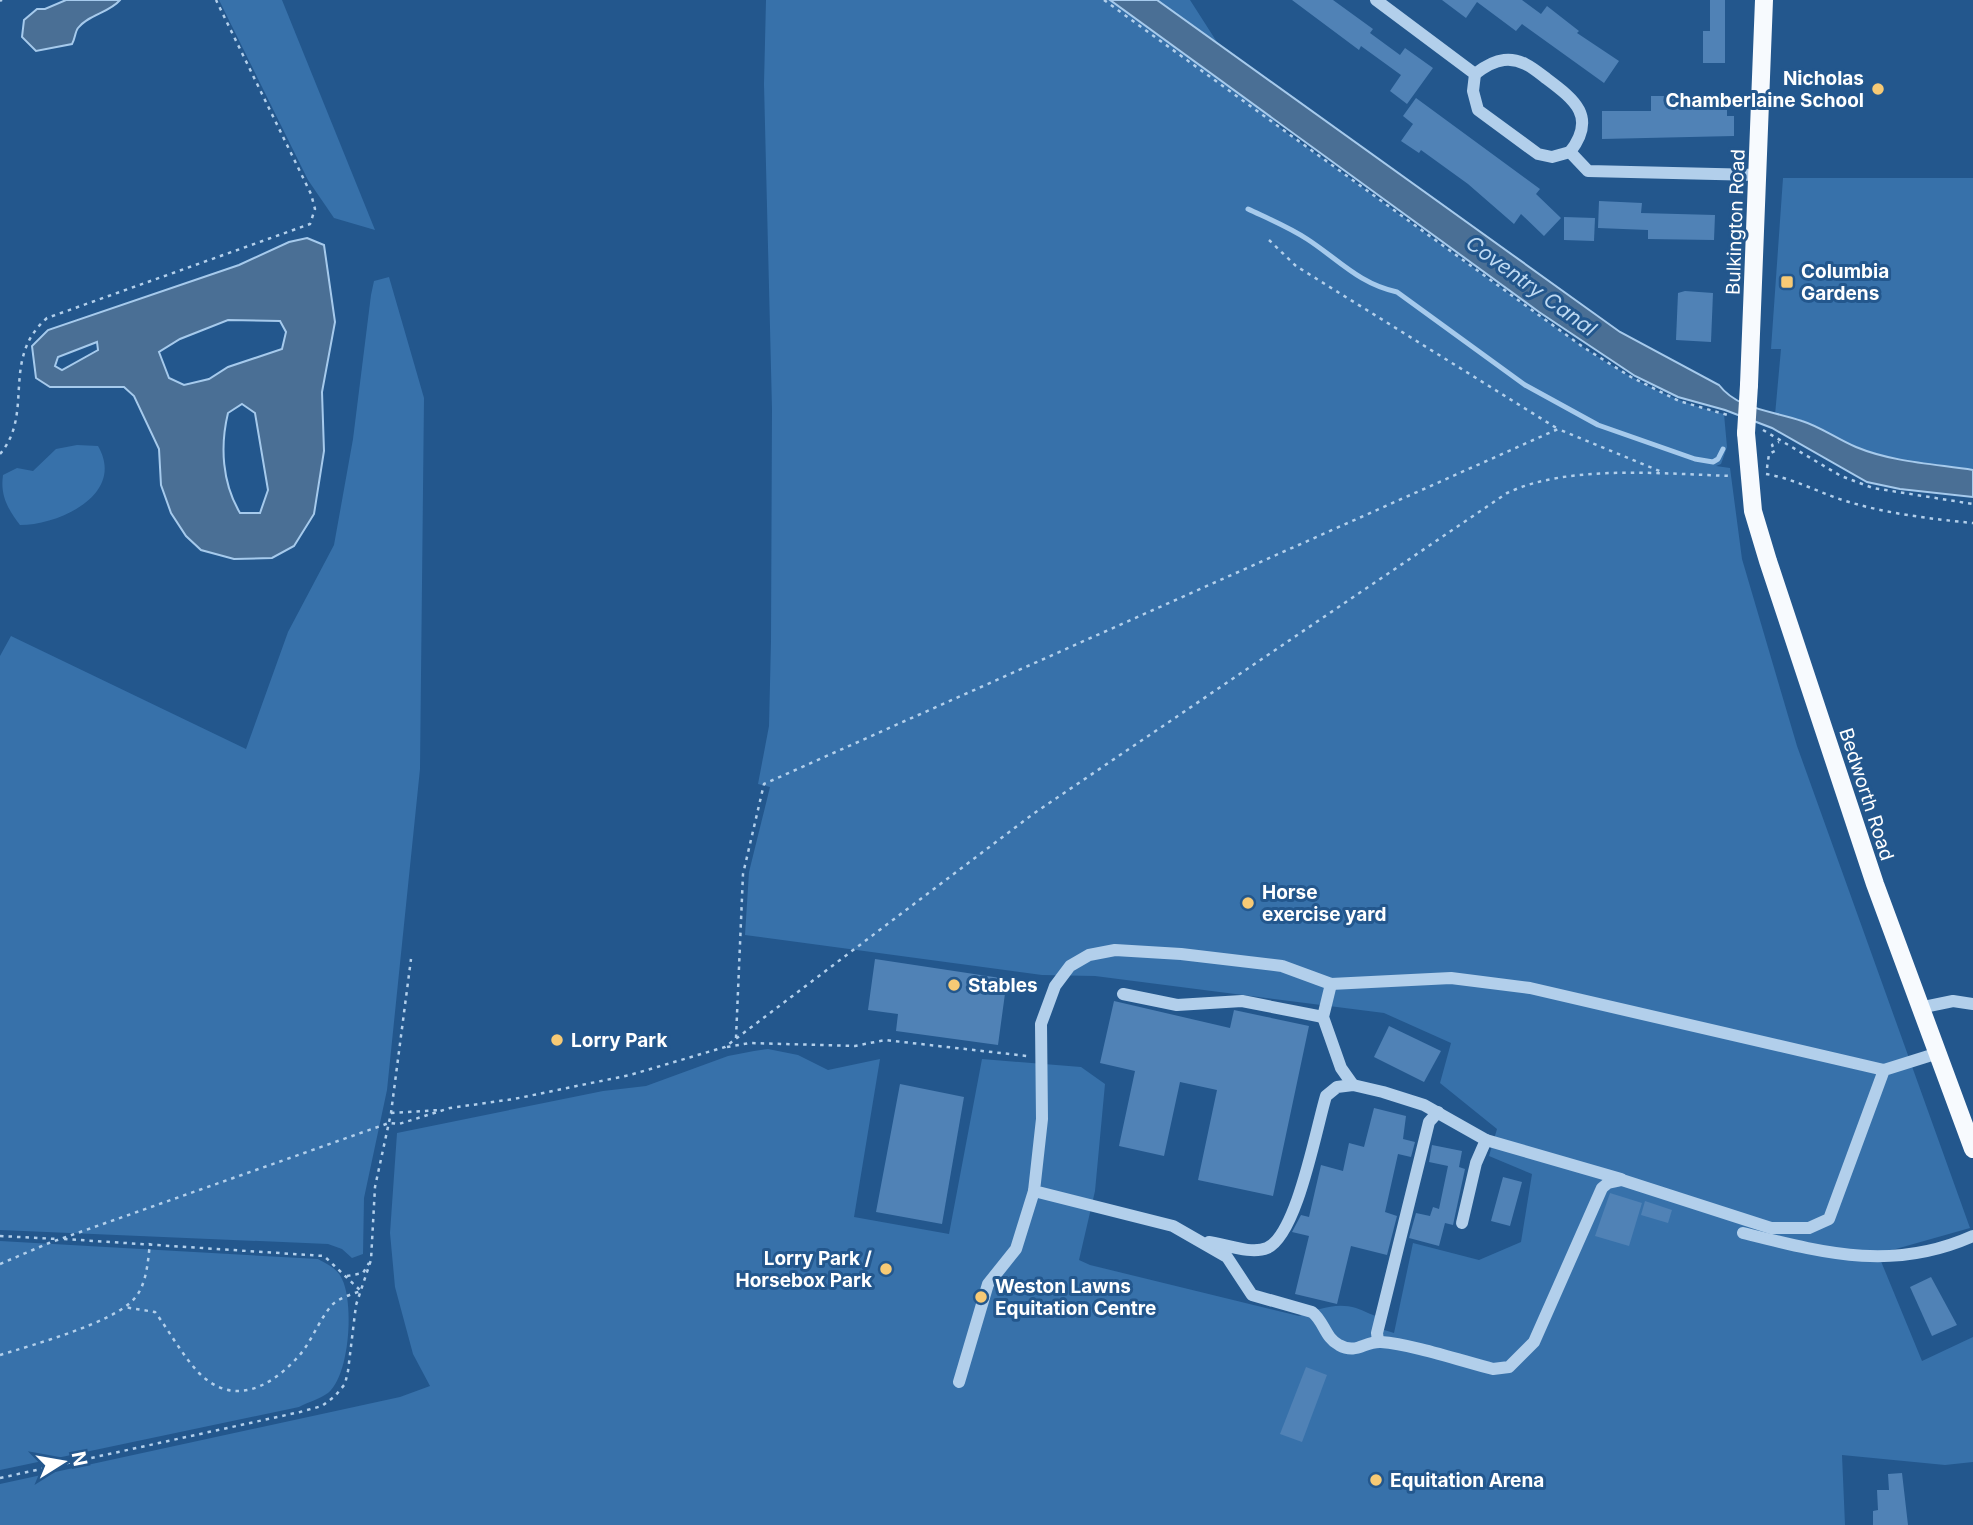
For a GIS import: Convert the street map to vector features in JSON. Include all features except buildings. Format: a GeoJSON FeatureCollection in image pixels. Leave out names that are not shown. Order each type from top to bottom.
{"type":"FeatureCollection","features":[{"type":"Feature","properties":{"kind":"main road","name":"Bulkington Road"},"geometry":{"type":"LineString","coordinates":[[1747,431],[1764,0]]}},
{"type":"Feature","properties":{"kind":"main road","name":"Bedworth Road"},"geometry":{"type":"LineString","coordinates":[[1747,431],[1756,474],[1753,511],[1768,561],[1935,1054],[1973,1149]]}},
{"type":"Feature","properties":{"kind":"street"},"geometry":{"type":"LineString","coordinates":[[1376,0],[1475,74]]}},
{"type":"Feature","properties":{"kind":"street"},"geometry":{"type":"LineString","coordinates":[[1493,62],[1524,62],[1576,100],[1582,119],[1581,132],[1570,152],[1552,157],[1538,154],[1478,110],[1473,91],[1475,74],[1493,62]]}},
{"type":"Feature","properties":{"kind":"street"},"geometry":{"type":"LineString","coordinates":[[1570,152],[1588,171],[1758,175]]}},
{"type":"Feature","properties":{"kind":"street"},"geometry":{"type":"LineString","coordinates":[[959,1382],[988,1284],[1016,1249],[1034,1191],[1042,1119],[1041,1024],[1055,986],[1070,966],[1089,955],[1115,950],[1181,954],[1282,966],[1331,984],[1451,978],[1530,988],[1884,1070],[1935,1054]]}},
{"type":"Feature","properties":{"kind":"street"},"geometry":{"type":"LineString","coordinates":[[1331,984],[1324,1017],[1340,1068],[1353,1085]]}},
{"type":"Feature","properties":{"kind":"street"},"geometry":{"type":"LineString","coordinates":[[1124,994],[1177,1005],[1242,1001],[1324,1017]]}},
{"type":"Feature","properties":{"kind":"street"},"geometry":{"type":"LineString","coordinates":[[1919,1008],[1953,1001],[1973,1004]]}},
{"type":"Feature","properties":{"kind":"street"},"geometry":{"type":"LineString","coordinates":[[1205,1241],[1264,1250],[1276,1242],[1289,1222],[1326,1096],[1337,1087],[1353,1085],[1424,1105],[1486,1140],[1771,1228],[1809,1228],[1829,1219],[1884,1070]]}},
{"type":"Feature","properties":{"kind":"street"},"geometry":{"type":"LineString","coordinates":[[1378,1341],[1377,1333],[1429,1122],[1438,1112]]}},
{"type":"Feature","properties":{"kind":"street"},"geometry":{"type":"LineString","coordinates":[[1462,1223],[1476,1163],[1486,1140]]}},
{"type":"Feature","properties":{"kind":"street"},"geometry":{"type":"LineString","coordinates":[[1034,1191],[1173,1226],[1205,1241],[1227,1257],[1246,1290],[1312,1312],[1319,1317],[1330,1339],[1338,1345],[1360,1350],[1378,1341],[1493,1369],[1509,1367],[1534,1342],[1602,1188],[1608,1183],[1622,1180]]}},
{"type":"Feature","properties":{"kind":"street"},"geometry":{"type":"LineString","coordinates":[[1743,1233],[1829,1254],[1882,1258],[1947,1247],[1973,1236]]}},
{"type":"Feature","properties":{"kind":"path"},"geometry":{"type":"LineString","coordinates":[[26,331],[47,318],[310,224],[315,209],[312,194],[216,0]]}},
{"type":"Feature","properties":{"kind":"path"},"geometry":{"type":"LineString","coordinates":[[1104,0],[1583,347],[1631,377],[1747,431],[1781,441],[1841,476],[1873,488],[1973,504]]}},
{"type":"Feature","properties":{"kind":"path"},"geometry":{"type":"LineString","coordinates":[[1269,240],[1296,265],[1558,429],[1665,473]]}},
{"type":"Feature","properties":{"kind":"path"},"geometry":{"type":"LineString","coordinates":[[0,454],[11,439],[12,389]]}},
{"type":"Feature","properties":{"kind":"path"},"geometry":{"type":"LineString","coordinates":[[736,1038],[743,874],[764,784],[1558,429]]}},
{"type":"Feature","properties":{"kind":"path"},"geometry":{"type":"LineString","coordinates":[[1756,474],[1770,460],[1769,454],[1774,452],[1772,445],[1781,441]]}},
{"type":"Feature","properties":{"kind":"path"},"geometry":{"type":"LineString","coordinates":[[725,1047],[1033,814],[1507,493],[1549,478],[1665,473],[1756,474],[1789,478],[1846,501],[1875,509],[1973,523]]}},
{"type":"Feature","properties":{"kind":"path"},"geometry":{"type":"LineString","coordinates":[[0,1478],[322,1406],[345,1384],[356,1306],[371,1261],[375,1187],[391,1113],[411,958]]}},
{"type":"Feature","properties":{"kind":"path"},"geometry":{"type":"LineString","coordinates":[[391,1113],[450,1108],[583,1085],[725,1047],[750,1043],[855,1046],[885,1040],[1041,1057]]}},
{"type":"Feature","properties":{"kind":"path"},"geometry":{"type":"LineString","coordinates":[[0,1264],[62,1239],[389,1123],[399,1124],[450,1108]]}},
{"type":"Feature","properties":{"kind":"path"},"geometry":{"type":"LineString","coordinates":[[0,1236],[150,1243],[324,1256],[361,1291]]}},
{"type":"Feature","properties":{"kind":"path"},"geometry":{"type":"LineString","coordinates":[[0,1355],[109,1317],[135,1299],[143,1283],[150,1243]]}},
{"type":"Feature","properties":{"kind":"path"},"geometry":{"type":"LineString","coordinates":[[345,1276],[363,1273],[371,1261]]}},
{"type":"Feature","properties":{"kind":"path"},"geometry":{"type":"LineString","coordinates":[[124,1307],[155,1312],[199,1373],[215,1386],[232,1394],[250,1390],[273,1379],[297,1359],[333,1305],[361,1291]]}},
{"type":"Feature","properties":{"kind":"shaded area"},"geometry":{"type":"Polygon","coordinates":[[[219,0],[282,0],[375,230],[334,218],[308,180],[219,0]]]}},
{"type":"Feature","properties":{"kind":"shaded area"},"geometry":{"type":"Polygon","coordinates":[[[766,0],[1190,0],[1240,78],[1278,126],[1600,358],[1668,395],[1724,414],[1727,447],[1721,464],[1716,466],[1730,468],[1742,559],[1797,746],[1970,1228],[1878,1254],[1922,1361],[1973,1337],[1973,1462],[1945,1465],[1842,1455],[1845,1525],[0,1525],[0,1484],[400,1397],[430,1386],[413,1354],[395,1287],[390,1233],[397,1133],[603,1091],[646,1086],[728,1056],[754,1051],[768,1049],[798,1055],[828,1070],[880,1059],[854,1217],[949,1234],[982,1059],[1081,1067],[1105,1084],[1095,1191],[1079,1260],[1090,1265],[1299,1316],[1328,1307],[1349,1306],[1383,1318],[1381,1329],[1394,1333],[1413,1243],[1479,1260],[1521,1242],[1532,1174],[1489,1156],[1497,1129],[1440,1083],[1451,1043],[1384,1013],[1095,976],[1042,975],[745,935],[749,872],[770,787],[758,784],[769,726],[771,641],[772,409],[764,84],[766,0]]]}},
{"type":"Feature","properties":{"kind":"shaded area"},"geometry":{"type":"Polygon","coordinates":[[[1783,178],[1973,178],[1973,470],[1884,456],[1856,447],[1797,421],[1775,415],[1781,349],[1771,349],[1783,178]]]}},
{"type":"Feature","properties":{"kind":"shaded area"},"geometry":{"type":"Polygon","coordinates":[[[389,277],[424,398],[420,769],[387,1090],[364,1198],[363,1254],[352,1258],[342,1249],[328,1244],[0,1230],[0,656],[11,636],[246,749],[288,632],[334,545],[353,439],[371,295],[374,281],[389,277]]]}},
{"type":"Feature","properties":{"kind":"shaded area"},"geometry":{"type":"Polygon","coordinates":[[[77,445],[98,446],[104,463],[103,479],[96,492],[85,504],[70,513],[36,524],[20,525],[6,502],[3,475],[17,468],[33,471],[56,449],[77,445]]]}},
{"type":"Feature","properties":{"kind":"shaded area"},"geometry":{"type":"Polygon","coordinates":[[[0,1241],[318,1259],[338,1272],[346,1290],[348,1338],[341,1371],[328,1393],[299,1407],[0,1470],[0,1241]]]}},
{"type":"Feature","properties":{"kind":"water"},"geometry":{"type":"Polygon","coordinates":[[[66,0],[120,0],[83,23],[72,44],[36,51],[22,37],[24,20],[37,9],[45,9],[66,0]]]}},
{"type":"Feature","properties":{"kind":"water","name":"Coventry Canal"},"geometry":{"type":"Polygon","coordinates":[[[1110,0],[1157,0],[1620,332],[1719,385],[1736,400],[1809,424],[1870,452],[1913,462],[1973,470],[1973,497],[1900,489],[1867,482],[1772,428],[1725,410],[1678,397],[1635,376],[1539,312],[1110,0]]]}},
{"type":"Feature","properties":{"kind":"water"},"geometry":{"type":"Polygon","coordinates":[[[307,238],[324,245],[335,322],[322,392],[324,451],[314,514],[294,546],[272,558],[234,559],[201,550],[186,536],[171,513],[161,485],[159,449],[134,396],[124,387],[50,387],[36,378],[32,346],[48,330],[239,265],[289,242],[307,238]],[[228,320],[180,339],[159,352],[169,378],[184,385],[209,379],[228,367],[282,349],[286,332],[280,321],[228,320]],[[97,342],[58,357],[55,366],[62,370],[98,350],[97,342]],[[242,404],[228,413],[224,464],[229,489],[240,513],[260,513],[268,490],[255,413],[242,404]]]}},
{"type":"Feature","properties":{"kind":"waterway"},"geometry":{"type":"LineString","coordinates":[[1248,209],[1300,235],[1360,277],[1397,292],[1525,385],[1598,425],[1695,459],[1713,462],[1718,459],[1723,449]]}},
{"type":"Feature","properties":{"kind":"place","name":"Nicholas Chamberlaine School"},"geometry":{"type":"Point","coordinates":[1878,89]}},
{"type":"Feature","properties":{"kind":"place","name":"Columbia Gardens"},"geometry":{"type":"Point","coordinates":[1787,282]}},
{"type":"Feature","properties":{"kind":"place","name":"Horse exercise yard"},"geometry":{"type":"Point","coordinates":[1248,903]}},
{"type":"Feature","properties":{"kind":"place","name":"Stables"},"geometry":{"type":"Point","coordinates":[954,985]}},
{"type":"Feature","properties":{"kind":"place","name":"Lorry Park"},"geometry":{"type":"Point","coordinates":[557,1040]}},
{"type":"Feature","properties":{"kind":"place","name":"Lorry Park / Horsebox Park"},"geometry":{"type":"Point","coordinates":[886,1269]}},
{"type":"Feature","properties":{"kind":"place","name":"Weston Lawns Equitation Centre"},"geometry":{"type":"Point","coordinates":[981,1297]}},
{"type":"Feature","properties":{"kind":"place","name":"Equitation Arena"},"geometry":{"type":"Point","coordinates":[1376,1480]}}]}
